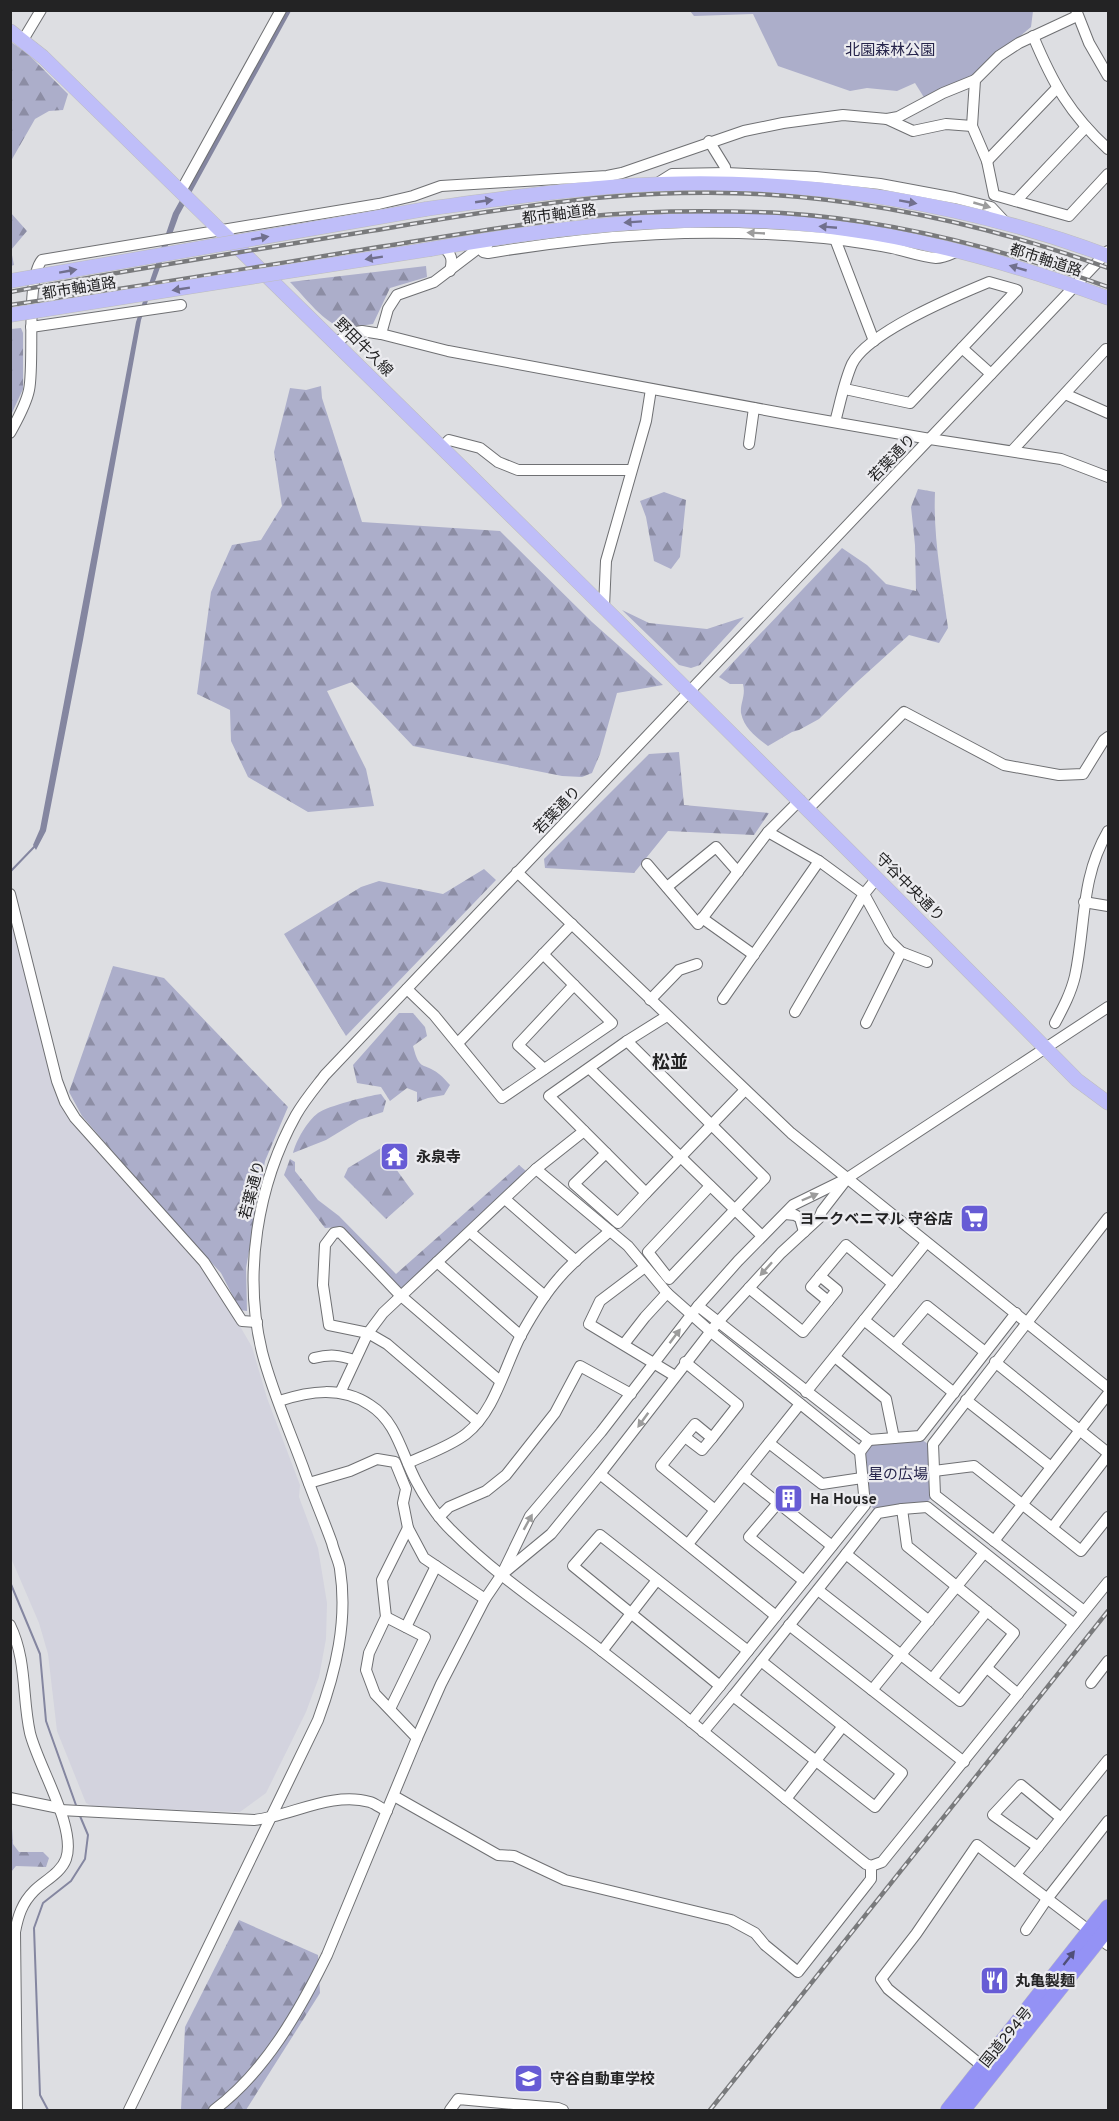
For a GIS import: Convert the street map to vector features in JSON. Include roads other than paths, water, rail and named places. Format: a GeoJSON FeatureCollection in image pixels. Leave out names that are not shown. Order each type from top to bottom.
{"type":"FeatureCollection","features":[{"type":"Feature","properties":{"kind":"highway","name":"国道294号"},"geometry":{"type":"LineString","coordinates":[[948,2110],[987,2070],[1102,1935],[1108,1907]]}},
{"type":"Feature","properties":{"kind":"highway","name":"国道294号"},"geometry":{"type":"LineString","coordinates":[[963,2110],[987,2070]]}},
{"type":"Feature","properties":{"kind":"main road","name":"野田牛久線"},"geometry":{"type":"LineString","coordinates":[[10,31],[44,57],[690,691]]}},
{"type":"Feature","properties":{"kind":"main road","name":"都市軸道路"},"geometry":{"type":"LineString","coordinates":[[10,281],[426,209],[535,194],[656,184],[717,184],[843,192],[956,210],[1107,254]]}},
{"type":"Feature","properties":{"kind":"main road","name":"都市軸道路"},"geometry":{"type":"LineString","coordinates":[[10,315],[437,248],[478,244],[564,228],[656,220],[751,221],[845,228],[958,251],[1026,270],[1108,298]]}},
{"type":"Feature","properties":{"kind":"main road","name":"守谷中央通り"},"geometry":{"type":"LineString","coordinates":[[690,691],[1077,1080],[1108,1103]]}},
{"type":"Feature","properties":{"kind":"street"},"geometry":{"type":"LineString","coordinates":[[23,40],[41,10]]}},
{"type":"Feature","properties":{"kind":"street"},"geometry":{"type":"LineString","coordinates":[[181,191],[281,10]]}},
{"type":"Feature","properties":{"kind":"street"},"geometry":{"type":"LineString","coordinates":[[887,119],[909,112],[943,93],[975,80],[999,56],[1077,13],[1097,59],[1108,76]]}},
{"type":"Feature","properties":{"kind":"street"},"geometry":{"type":"LineString","coordinates":[[1033,36],[1057,87],[1086,128],[1108,148]]}},
{"type":"Feature","properties":{"kind":"street"},"geometry":{"type":"LineString","coordinates":[[975,80],[972,126],[987,161],[994,195],[1069,216],[1108,174]]}},
{"type":"Feature","properties":{"kind":"street"},"geometry":{"type":"LineString","coordinates":[[987,161],[1057,87]]}},
{"type":"Feature","properties":{"kind":"street"},"geometry":{"type":"LineString","coordinates":[[10,433],[30,388],[31,327],[36,273],[42,260],[379,204],[441,186],[607,176],[744,131],[805,120],[843,115],[887,119],[913,131],[946,124],[972,126]]}},
{"type":"Feature","properties":{"kind":"street"},"geometry":{"type":"LineString","coordinates":[[1016,201],[1086,128]]}},
{"type":"Feature","properties":{"kind":"street"},"geometry":{"type":"LineString","coordinates":[[709,141],[725,167],[726,173]]}},
{"type":"Feature","properties":{"kind":"street"},"geometry":{"type":"LineString","coordinates":[[656,184],[672,174],[726,173],[816,177],[880,184],[991,207],[1006,223]]}},
{"type":"Feature","properties":{"kind":"street"},"geometry":{"type":"LineString","coordinates":[[564,228],[575,240]]}},
{"type":"Feature","properties":{"kind":"street"},"geometry":{"type":"LineString","coordinates":[[381,334],[388,309],[397,295],[434,282],[450,271],[478,244],[483,252],[488,253],[575,240],[668,232],[735,232],[835,239],[888,247],[937,258],[958,251]]}},
{"type":"Feature","properties":{"kind":"street"},"geometry":{"type":"LineString","coordinates":[[835,239],[874,341]]}},
{"type":"Feature","properties":{"kind":"street"},"geometry":{"type":"LineString","coordinates":[[437,248],[448,251],[451,256],[450,271]]}},
{"type":"Feature","properties":{"kind":"street","name":"若葉通り"},"geometry":{"type":"LineString","coordinates":[[129,2110],[318,1720],[330,1688],[339,1652],[343,1607],[340,1568],[279,1401],[262,1351],[256,1322],[254,1281],[256,1236],[266,1188],[280,1145],[297,1113],[325,1075],[1074,286],[1107,254]]}},
{"type":"Feature","properties":{"kind":"street"},"geometry":{"type":"LineString","coordinates":[[835,422],[845,389],[853,363],[874,341],[942,303],[989,282],[1017,290],[910,403],[845,389]]}},
{"type":"Feature","properties":{"kind":"street"},"geometry":{"type":"LineString","coordinates":[[31,327],[181,305]]}},
{"type":"Feature","properties":{"kind":"street"},"geometry":{"type":"LineString","coordinates":[[336,343],[349,333],[381,334],[448,351],[754,408],[1061,459],[1108,477]]}},
{"type":"Feature","properties":{"kind":"street"},"geometry":{"type":"LineString","coordinates":[[962,348],[991,374]]}},
{"type":"Feature","properties":{"kind":"street"},"geometry":{"type":"LineString","coordinates":[[1012,451],[1106,350],[1108,351]]}},
{"type":"Feature","properties":{"kind":"street"},"geometry":{"type":"LineString","coordinates":[[604,607],[606,561],[646,421],[651,389]]}},
{"type":"Feature","properties":{"kind":"street"},"geometry":{"type":"LineString","coordinates":[[1065,394],[1108,413]]}},
{"type":"Feature","properties":{"kind":"street"},"geometry":{"type":"LineString","coordinates":[[749,444],[754,408]]}},
{"type":"Feature","properties":{"kind":"street"},"geometry":{"type":"LineString","coordinates":[[442,447],[449,440],[480,448],[498,462],[518,470],[631,470]]}},
{"type":"Feature","properties":{"kind":"street"},"geometry":{"type":"LineString","coordinates":[[647,864],[698,924],[768,832],[804,805],[903,712],[1004,765],[1059,775],[1083,774],[1108,737]]}},
{"type":"Feature","properties":{"kind":"street"},"geometry":{"type":"LineString","coordinates":[[1055,1023],[1075,976],[1084,902],[1092,865],[1108,831]]}},
{"type":"Feature","properties":{"kind":"street"},"geometry":{"type":"LineString","coordinates":[[768,832],[819,861],[864,894],[889,940],[902,952],[927,962]]}},
{"type":"Feature","properties":{"kind":"street"},"geometry":{"type":"LineString","coordinates":[[667,888],[716,847],[738,872]]}},
{"type":"Feature","properties":{"kind":"street"},"geometry":{"type":"LineString","coordinates":[[723,999],[819,861]]}},
{"type":"Feature","properties":{"kind":"street"},"geometry":{"type":"LineString","coordinates":[[517,872],[791,1133],[1108,1388]]}},
{"type":"Feature","properties":{"kind":"street"},"geometry":{"type":"LineString","coordinates":[[795,1012],[864,894],[877,878]]}},
{"type":"Feature","properties":{"kind":"street"},"geometry":{"type":"LineString","coordinates":[[10,894],[64,1102],[88,1134],[204,1262],[242,1321],[256,1322]]}},
{"type":"Feature","properties":{"kind":"street"},"geometry":{"type":"LineString","coordinates":[[1084,902],[1108,906]]}},
{"type":"Feature","properties":{"kind":"street"},"geometry":{"type":"LineString","coordinates":[[702,918],[754,956]]}},
{"type":"Feature","properties":{"kind":"street"},"geometry":{"type":"LineString","coordinates":[[458,1043],[572,924]]}},
{"type":"Feature","properties":{"kind":"street"},"geometry":{"type":"LineString","coordinates":[[866,1023],[902,952]]}},
{"type":"Feature","properties":{"kind":"street"},"geometry":{"type":"LineString","coordinates":[[407,989],[434,1015],[502,1098],[612,1023],[543,954]]}},
{"type":"Feature","properties":{"kind":"street"},"geometry":{"type":"LineString","coordinates":[[650,1000],[679,970],[698,964]]}},
{"type":"Feature","properties":{"kind":"street"},"geometry":{"type":"LineString","coordinates":[[544,1069],[518,1045],[574,985]]}},
{"type":"Feature","properties":{"kind":"street"},"geometry":{"type":"LineString","coordinates":[[214,2110],[235,2092],[261,2064],[301,2005],[327,1955],[441,1684],[485,1599],[502,1574],[530,1516],[631,1394],[694,1310],[793,1205],[846,1179],[1108,1007]]}},
{"type":"Feature","properties":{"kind":"street"},"geometry":{"type":"LineString","coordinates":[[646,1193],[549,1096],[667,1016]]}},
{"type":"Feature","properties":{"kind":"street"},"geometry":{"type":"LineString","coordinates":[[627,1041],[765,1178],[669,1279],[648,1252],[710,1186]]}},
{"type":"Feature","properties":{"kind":"street"},"geometry":{"type":"LineString","coordinates":[[590,1069],[762,1236]]}},
{"type":"Feature","properties":{"kind":"street"},"geometry":{"type":"LineString","coordinates":[[606,1153],[574,1184],[618,1224],[745,1090]]}},
{"type":"Feature","properties":{"kind":"street"},"geometry":{"type":"LineString","coordinates":[[340,1393],[368,1333],[400,1295],[536,1169],[584,1131]]}},
{"type":"Feature","properties":{"kind":"street"},"geometry":{"type":"LineString","coordinates":[[536,1169],[628,1246],[667,1293],[718,1322],[869,1440],[920,1436],[1016,1313]]}},
{"type":"Feature","properties":{"kind":"street"},"geometry":{"type":"LineString","coordinates":[[502,1574],[551,1534],[710,1331],[781,1253],[819,1218],[846,1179]]}},
{"type":"Feature","properties":{"kind":"street"},"geometry":{"type":"LineString","coordinates":[[505,1199],[576,1261]]}},
{"type":"Feature","properties":{"kind":"street"},"geometry":{"type":"LineString","coordinates":[[785,1214],[800,1218],[804,1232]]}},
{"type":"Feature","properties":{"kind":"street"},"geometry":{"type":"LineString","coordinates":[[1084,1611],[935,1495],[933,1444],[1108,1218]]}},
{"type":"Feature","properties":{"kind":"street"},"geometry":{"type":"LineString","coordinates":[[478,1422],[387,1344],[368,1333],[329,1325],[323,1285],[325,1245],[334,1233],[340,1232],[400,1295],[500,1381]]}},
{"type":"Feature","properties":{"kind":"street"},"geometry":{"type":"LineString","coordinates":[[470,1232],[545,1296]]}},
{"type":"Feature","properties":{"kind":"street"},"geometry":{"type":"LineString","coordinates":[[408,1462],[452,1443],[478,1422],[487,1409],[521,1336],[545,1296],[559,1277],[610,1232]]}},
{"type":"Feature","properties":{"kind":"street"},"geometry":{"type":"LineString","coordinates":[[806,1392],[926,1243]]}},
{"type":"Feature","properties":{"kind":"street"},"geometry":{"type":"LineString","coordinates":[[749,1288],[803,1332],[828,1301],[811,1287],[846,1245],[893,1284]]}},
{"type":"Feature","properties":{"kind":"street"},"geometry":{"type":"LineString","coordinates":[[437,1262],[521,1336]]}},
{"type":"Feature","properties":{"kind":"street"},"geometry":{"type":"LineString","coordinates":[[645,1267],[600,1301],[589,1324],[675,1376]]}},
{"type":"Feature","properties":{"kind":"street"},"geometry":{"type":"LineString","coordinates":[[624,1344],[667,1293]]}},
{"type":"Feature","properties":{"kind":"street"},"geometry":{"type":"LineString","coordinates":[[895,1344],[927,1306],[985,1352]]}},
{"type":"Feature","properties":{"kind":"street"},"geometry":{"type":"LineString","coordinates":[[694,1310],[710,1331],[860,1452]]}},
{"type":"Feature","properties":{"kind":"street"},"geometry":{"type":"LineString","coordinates":[[864,1320],[954,1393]]}},
{"type":"Feature","properties":{"kind":"street"},"geometry":{"type":"LineString","coordinates":[[314,1358],[329,1354],[354,1360]]}},
{"type":"Feature","properties":{"kind":"street"},"geometry":{"type":"LineString","coordinates":[[835,1357],[886,1400],[894,1438]]}},
{"type":"Feature","properties":{"kind":"street"},"geometry":{"type":"LineString","coordinates":[[685,1362],[738,1405],[712,1438],[695,1424],[661,1466],[715,1510]]}},
{"type":"Feature","properties":{"kind":"street"},"geometry":{"type":"LineString","coordinates":[[995,1362],[1108,1454],[1052,1528]]}},
{"type":"Feature","properties":{"kind":"street"},"geometry":{"type":"LineString","coordinates":[[439,1517],[449,1507],[486,1491],[506,1475],[555,1413],[580,1366],[631,1394]]}},
{"type":"Feature","properties":{"kind":"street"},"geometry":{"type":"LineString","coordinates":[[279,1401],[303,1394],[326,1391],[357,1398],[371,1406],[384,1417],[395,1432],[416,1481],[439,1517],[465,1544],[602,1650],[871,1866],[882,1863],[1108,1582]]}},
{"type":"Feature","properties":{"kind":"street"},"geometry":{"type":"LineString","coordinates":[[994,1541],[1108,1394]]}},
{"type":"Feature","properties":{"kind":"street"},"geometry":{"type":"LineString","coordinates":[[966,1400],[1052,1467]]}},
{"type":"Feature","properties":{"kind":"street"},"geometry":{"type":"LineString","coordinates":[[688,1544],[800,1404]]}},
{"type":"Feature","properties":{"kind":"street"},"geometry":{"type":"LineString","coordinates":[[691,1722],[865,1505],[860,1452],[869,1440]]}},
{"type":"Feature","properties":{"kind":"street"},"geometry":{"type":"LineString","coordinates":[[769,1443],[822,1484],[862,1479]]}},
{"type":"Feature","properties":{"kind":"street"},"geometry":{"type":"LineString","coordinates":[[309,1483],[350,1471],[377,1459],[395,1462],[406,1489],[404,1503],[408,1528],[420,1554],[485,1599]]}},
{"type":"Feature","properties":{"kind":"street"},"geometry":{"type":"LineString","coordinates":[[934,1471],[975,1466],[1081,1551],[1108,1517]]}},
{"type":"Feature","properties":{"kind":"street"},"geometry":{"type":"LineString","coordinates":[[600,1474],[776,1616]]}},
{"type":"Feature","properties":{"kind":"street"},"geometry":{"type":"LineString","coordinates":[[743,1475],[832,1546]]}},
{"type":"Feature","properties":{"kind":"street"},"geometry":{"type":"LineString","coordinates":[[778,1503],[749,1537],[804,1581]]}},
{"type":"Feature","properties":{"kind":"street"},"geometry":{"type":"LineString","coordinates":[[702,1732],[878,1513],[927,1508],[1074,1624]]}},
{"type":"Feature","properties":{"kind":"street"},"geometry":{"type":"LineString","coordinates":[[818,1590],[960,1701],[1014,1633],[907,1546],[902,1509]]}},
{"type":"Feature","properties":{"kind":"street"},"geometry":{"type":"LineString","coordinates":[[408,1528],[382,1580],[386,1617],[369,1653],[366,1670],[375,1694],[417,1738]]}},
{"type":"Feature","properties":{"kind":"street"},"geometry":{"type":"LineString","coordinates":[[720,1686],[573,1566],[600,1535],[748,1651]]}},
{"type":"Feature","properties":{"kind":"street"},"geometry":{"type":"LineString","coordinates":[[873,1690],[984,1553]]}},
{"type":"Feature","properties":{"kind":"street"},"geometry":{"type":"LineString","coordinates":[[846,1554],[929,1621]]}},
{"type":"Feature","properties":{"kind":"street"},"geometry":{"type":"LineString","coordinates":[[406,1628],[436,1566]]}},
{"type":"Feature","properties":{"kind":"street"},"geometry":{"type":"LineString","coordinates":[[602,1650],[657,1580]]}},
{"type":"Feature","properties":{"kind":"street"},"geometry":{"type":"LineString","coordinates":[[932,1679],[987,1611]]}},
{"type":"Feature","properties":{"kind":"street"},"geometry":{"type":"LineString","coordinates":[[386,1617],[425,1637],[390,1709]]}},
{"type":"Feature","properties":{"kind":"street"},"geometry":{"type":"LineString","coordinates":[[10,1625],[22,1658],[30,1730],[34,1746],[59,1809],[69,1846],[65,1861],[57,1872],[33,1892],[25,1902],[19,1914],[15,1932],[17,2110]]}},
{"type":"Feature","properties":{"kind":"street"},"geometry":{"type":"LineString","coordinates":[[789,1625],[964,1762]]}},
{"type":"Feature","properties":{"kind":"street"},"geometry":{"type":"LineString","coordinates":[[733,1696],[875,1807],[902,1773],[761,1661]]}},
{"type":"Feature","properties":{"kind":"street"},"geometry":{"type":"LineString","coordinates":[[1091,1683],[1105,1674],[1108,1661]]}},
{"type":"Feature","properties":{"kind":"street"},"geometry":{"type":"LineString","coordinates":[[987,1668],[1018,1694]]}},
{"type":"Feature","properties":{"kind":"street"},"geometry":{"type":"LineString","coordinates":[[786,1799],[843,1725]]}},
{"type":"Feature","properties":{"kind":"street"},"geometry":{"type":"LineString","coordinates":[[1016,1874],[1108,1760]]}},
{"type":"Feature","properties":{"kind":"street"},"geometry":{"type":"LineString","coordinates":[[1038,1847],[993,1815],[1021,1785],[1061,1818]]}},
{"type":"Feature","properties":{"kind":"street"},"geometry":{"type":"LineString","coordinates":[[394,1796],[498,1856],[514,1856],[565,1880],[731,1920],[755,1933],[765,1945],[798,1972],[871,1879],[871,1866]]}},
{"type":"Feature","properties":{"kind":"street"},"geometry":{"type":"LineString","coordinates":[[10,1798],[72,1811],[186,1818],[270,1818],[330,1802],[347,1800],[371,1803],[387,1811]]}},
{"type":"Feature","properties":{"kind":"street"},"geometry":{"type":"LineString","coordinates":[[1026,1930],[1047,1899],[1108,1821]]}},
{"type":"Feature","properties":{"kind":"street"},"geometry":{"type":"LineString","coordinates":[[987,2070],[888,1989],[880,1979],[916,1934],[977,1845],[1047,1899],[1102,1935]]}},
{"type":"Feature","properties":{"kind":"street"},"geometry":{"type":"LineString","coordinates":[[450,2110],[458,2098],[562,2110]]}},
{"type":"Feature","properties":{"kind":"waterway"},"geometry":{"type":"LineString","coordinates":[[10,872],[35,846]]}},
{"type":"Feature","properties":{"kind":"waterway"},"geometry":{"type":"LineString","coordinates":[[10,1582],[40,1654],[46,1721],[77,1808]]}},
{"type":"Feature","properties":{"kind":"waterway"},"geometry":{"type":"LineString","coordinates":[[48,2110],[40,2095],[34,1928],[43,1903],[71,1881],[85,1859],[88,1835],[80,1816]]}},
{"type":"Feature","properties":{"kind":"railway"},"geometry":{"type":"LineString","coordinates":[[10,292],[482,213],[562,202],[681,193],[790,196],[898,211],[1004,235],[1108,268]]}},
{"type":"Feature","properties":{"kind":"railway"},"geometry":{"type":"LineString","coordinates":[[10,305],[523,225],[581,217],[681,211],[782,213],[907,229],[1029,260],[1108,287]]}},
{"type":"Feature","properties":{"kind":"railway"},"geometry":{"type":"LineString","coordinates":[[710,2110],[1108,1611]]}},
{"type":"Feature","properties":{"kind":"place","name":"永泉寺"},"geometry":{"type":"Point","coordinates":[395,1157]}},
{"type":"Feature","properties":{"kind":"place","name":"ヨークベニマル 守谷店"},"geometry":{"type":"Point","coordinates":[974,1219]}},
{"type":"Feature","properties":{"kind":"place","name":"Ha House"},"geometry":{"type":"Point","coordinates":[789,1499]}},
{"type":"Feature","properties":{"kind":"place","name":"丸亀製麺"},"geometry":{"type":"Point","coordinates":[994,1981]}},
{"type":"Feature","properties":{"kind":"place","name":"守谷自動車学校"},"geometry":{"type":"Point","coordinates":[529,2079]}},
{"type":"Feature","properties":{"kind":"district","name":"松並"},"geometry":{"type":"Point","coordinates":[670,1062]}},
{"type":"Feature","properties":{"kind":"park label","name":"北園森林公園"},"geometry":{"type":"Point","coordinates":[890,50]}},
{"type":"Feature","properties":{"kind":"park label","name":"星の広場"},"geometry":{"type":"Point","coordinates":[898,1474]}}]}
